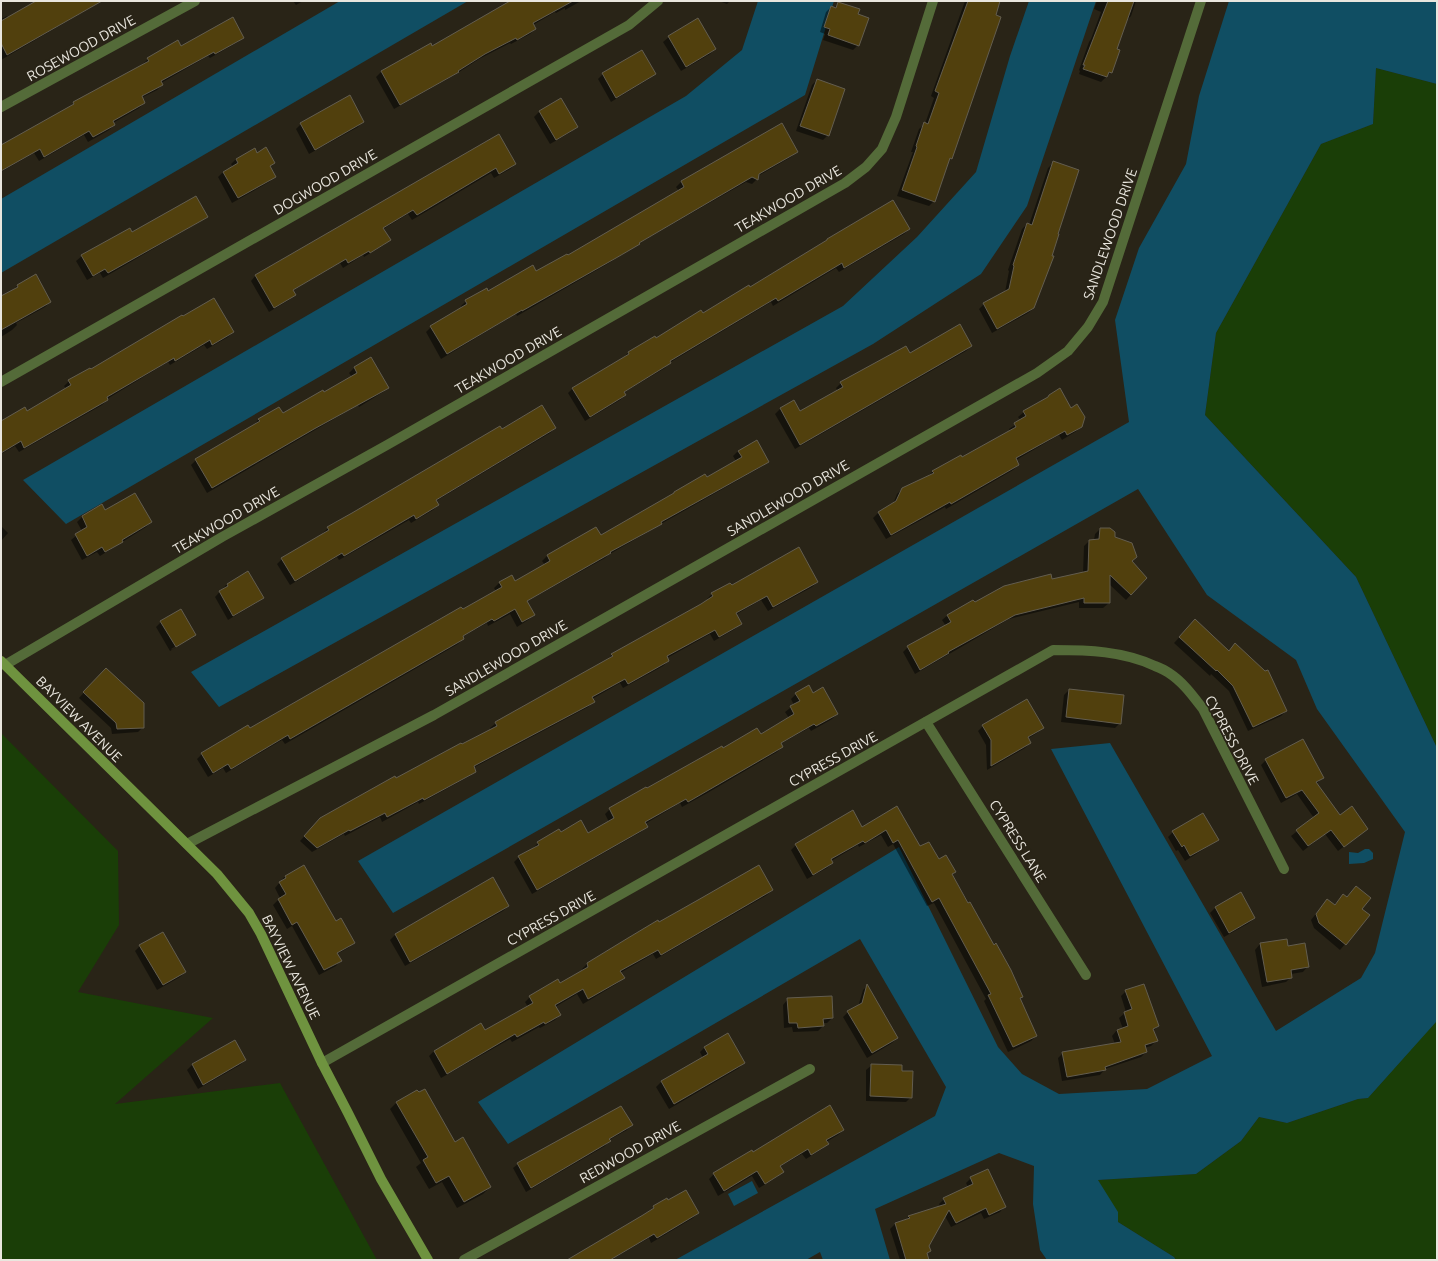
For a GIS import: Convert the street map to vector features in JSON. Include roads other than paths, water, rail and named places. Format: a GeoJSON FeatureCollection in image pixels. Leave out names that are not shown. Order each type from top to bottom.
{"type":"FeatureCollection","features":[{"type":"Feature","properties":{"kind":"main road","name":"BAYVIEW AVENUE"},"geometry":{"type":"LineString","coordinates":[[3,663],[217,874],[249,913],[261,934],[322,1063],[381,1179],[428,1260]]}},
{"type":"Feature","properties":{"kind":"street","name":"ROSEWOOD DRIVE"},"geometry":{"type":"LineString","coordinates":[[1,108],[195,1]]}},
{"type":"Feature","properties":{"kind":"street","name":"DOGWOOD DRIVE"},"geometry":{"type":"LineString","coordinates":[[1,382],[629,26],[658,1]]}},
{"type":"Feature","properties":{"kind":"street","name":"TEAKWOOD DRIVE"},"geometry":{"type":"LineString","coordinates":[[3,663],[845,183],[866,167],[882,149],[896,117],[933,1]]}},
{"type":"Feature","properties":{"kind":"street","name":"SANDLEWOOD DRIVE"},"geometry":{"type":"LineString","coordinates":[[187,844],[434,714],[1037,373],[1068,351],[1088,327],[1103,302],[1201,1]]}},
{"type":"Feature","properties":{"kind":"street","name":"CYPRESS DRIVE"},"geometry":{"type":"LineString","coordinates":[[322,1063],[1053,650],[1086,650],[1122,654],[1146,662],[1169,673],[1186,688],[1203,709],[1284,870]]}},
{"type":"Feature","properties":{"kind":"street","name":"CYPRESS LANE"},"geometry":{"type":"LineString","coordinates":[[926,722],[1086,975]]}},
{"type":"Feature","properties":{"kind":"street","name":"REDWOOD DRIVE"},"geometry":{"type":"LineString","coordinates":[[464,1260],[810,1069]]}},
{"type":"Feature","properties":{"kind":"water"},"geometry":{"type":"Polygon","coordinates":[[[340,1],[468,1],[1,273],[1,199],[340,1]]]}},
{"type":"Feature","properties":{"kind":"water"},"geometry":{"type":"Polygon","coordinates":[[[758,1],[834,1],[805,95],[66,524],[23,480],[686,96],[742,50],[758,1]]]}},
{"type":"Feature","properties":{"kind":"water"},"geometry":{"type":"Polygon","coordinates":[[[1029,1],[1096,1],[1027,206],[981,274],[873,344],[219,707],[191,672],[843,306],[917,237],[976,172],[1010,56],[1029,1]]]}},
{"type":"Feature","properties":{"kind":"water"},"geometry":{"type":"Polygon","coordinates":[[[1229,1],[1437,1],[1437,84],[1376,68],[1373,124],[1321,144],[1216,333],[1205,415],[1356,577],[1437,748],[1436,1022],[1368,1098],[1358,1099],[1287,1123],[1259,1117],[1241,1141],[1196,1174],[1098,1180],[1118,1212],[1118,1222],[1174,1257],[1176,1260],[1047,1260],[1040,1250],[1033,1204],[1034,1166],[999,1153],[875,1209],[890,1260],[823,1260],[820,1252],[806,1260],[675,1260],[935,1116],[946,1087],[860,939],[508,1144],[478,1102],[899,847],[998,1047],[1022,1074],[1059,1094],[1147,1089],[1212,1056],[1051,749],[1110,743],[1276,1031],[1361,978],[1375,953],[1405,832],[1317,709],[1296,660],[1207,595],[1138,489],[393,913],[358,861],[1129,422],[1115,320],[1139,248],[1186,164],[1199,96],[1229,1]]]}},
{"type":"Feature","properties":{"kind":"water"},"geometry":{"type":"Polygon","coordinates":[[[1365,849],[1369,849],[1373,853],[1373,859],[1364,863],[1349,864],[1349,852],[1358,853],[1365,849]]]}},
{"type":"Feature","properties":{"kind":"water"},"geometry":{"type":"Polygon","coordinates":[[[752,1181],[758,1193],[734,1206],[728,1194],[752,1181]]]}}]}
